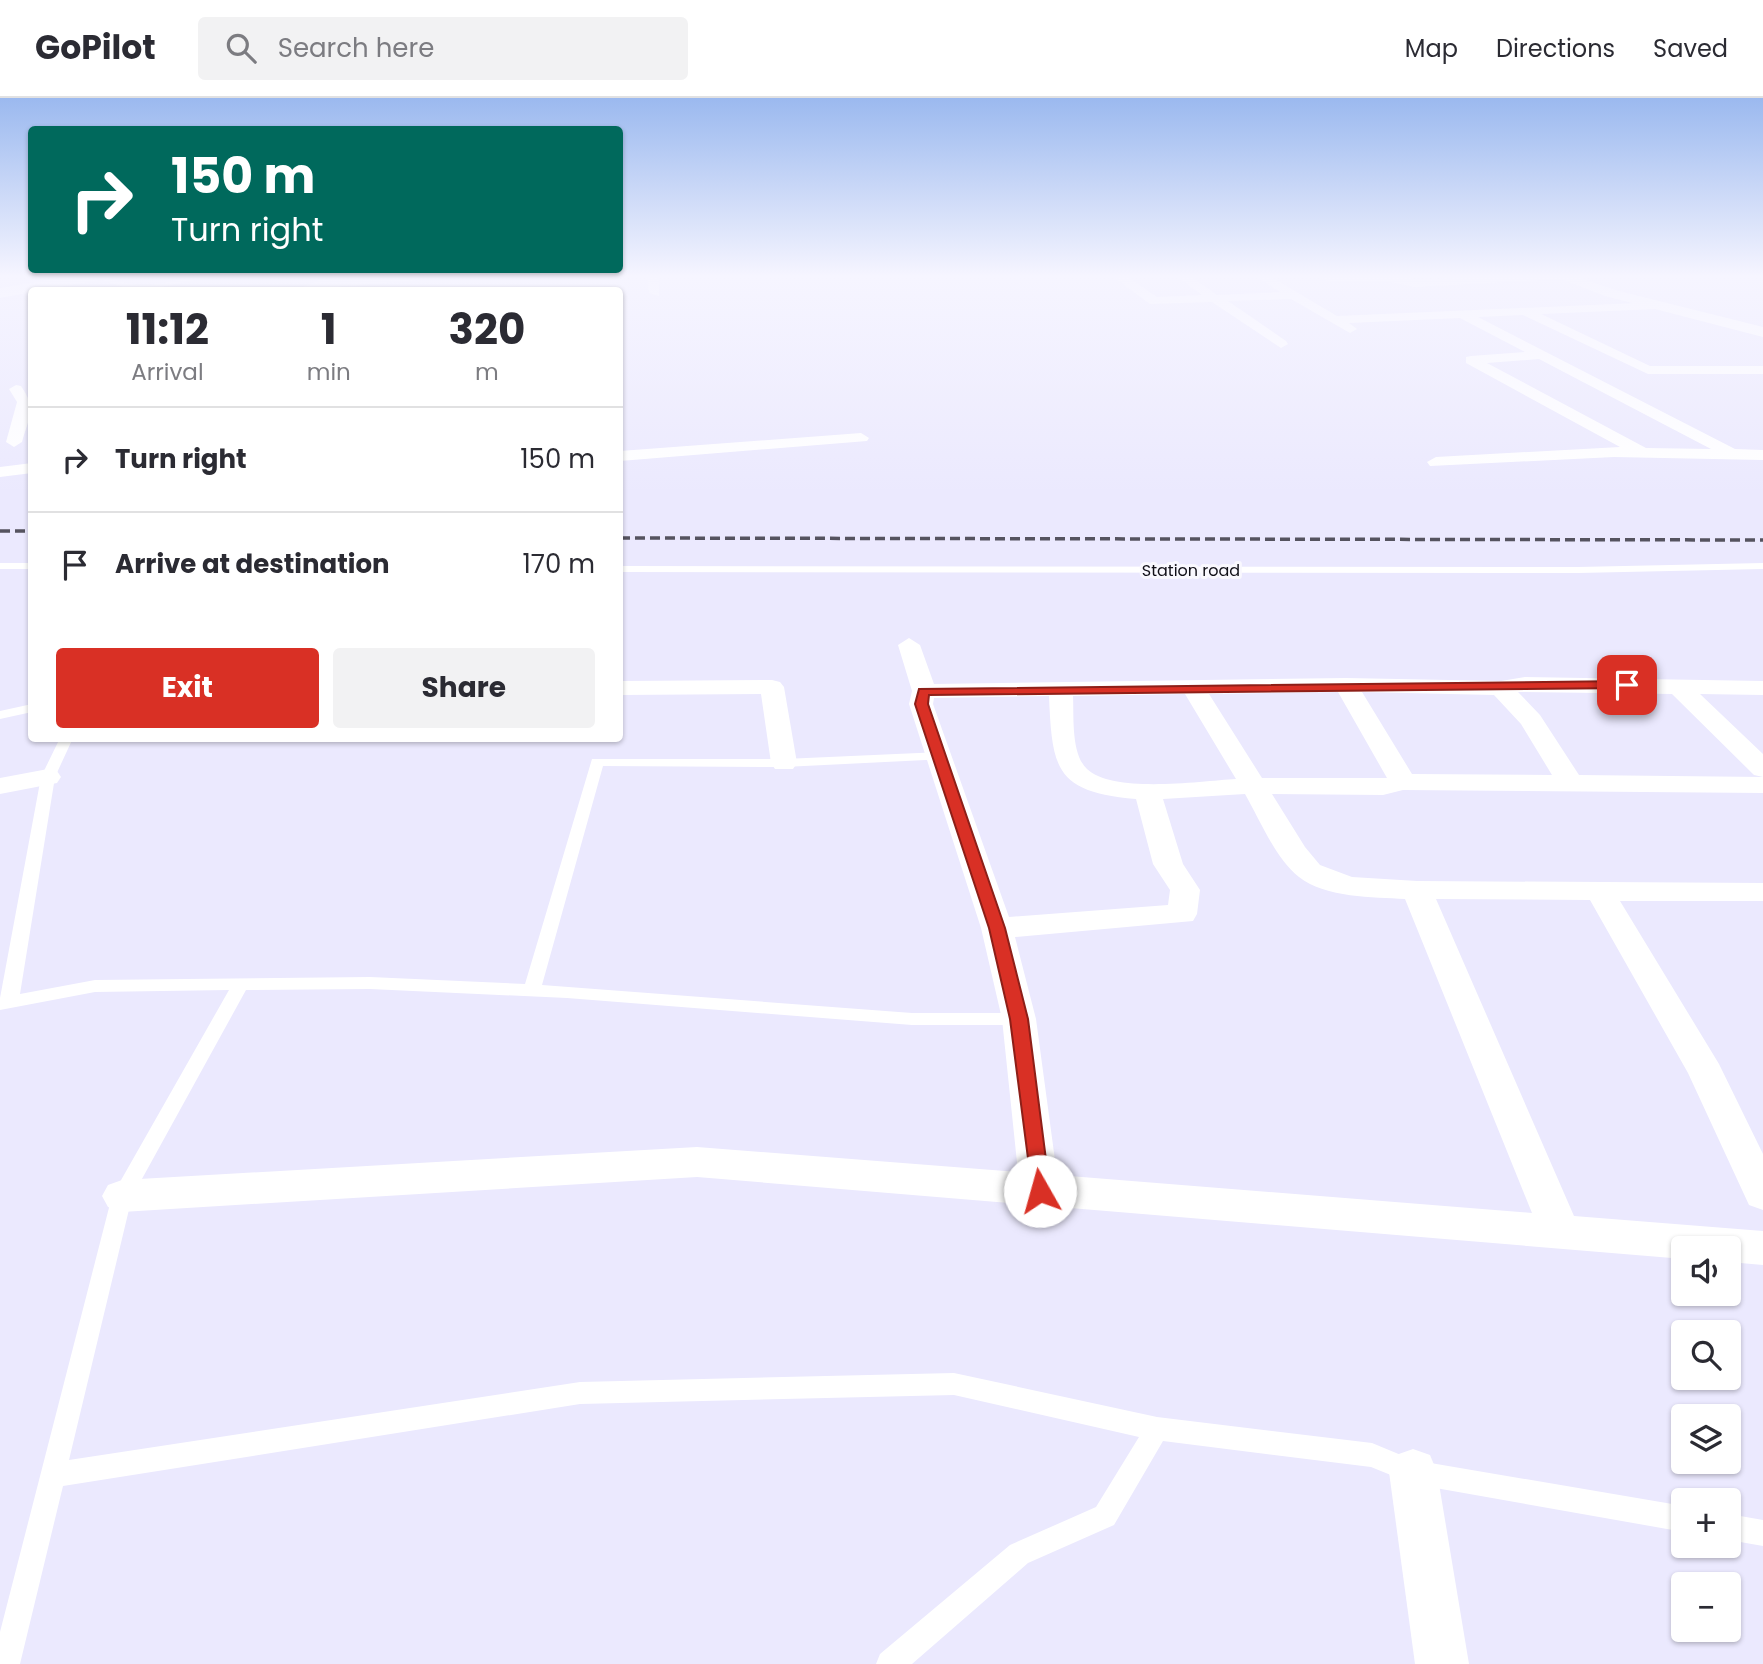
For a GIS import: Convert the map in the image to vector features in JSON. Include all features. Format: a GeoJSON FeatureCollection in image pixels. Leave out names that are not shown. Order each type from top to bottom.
{"type":"FeatureCollection","features":[{"type":"Feature","properties":{"kind":"street"},"geometry":{"type":"LineString","coordinates":[[1527,348],[1735,454]]}},
{"type":"Feature","properties":{"kind":"street"},"geometry":{"type":"LineString","coordinates":[[1602,348],[1648,370],[1763,370]]}},
{"type":"Feature","properties":{"kind":"street"},"geometry":{"type":"LineString","coordinates":[[1540,355],[1471,360],[1643,453]]}},
{"type":"Feature","properties":{"kind":"street"},"geometry":{"type":"LineString","coordinates":[[7,443],[26,416],[25,402],[16,388]]}},
{"type":"Feature","properties":{"kind":"street"},"geometry":{"type":"LineString","coordinates":[[0,418],[26,416]]}},
{"type":"Feature","properties":{"kind":"street"},"geometry":{"type":"LineString","coordinates":[[623,456],[861,438]]}},
{"type":"Feature","properties":{"kind":"street"},"geometry":{"type":"LineString","coordinates":[[7,443],[28,440]]}},
{"type":"Feature","properties":{"kind":"street"},"geometry":{"type":"LineString","coordinates":[[1436,463],[1643,453],[1763,455]]}},
{"type":"Feature","properties":{"kind":"street"},"geometry":{"type":"LineString","coordinates":[[0,472],[28,468]]}},
{"type":"Feature","properties":{"kind":"street"},"geometry":{"type":"LineString","coordinates":[[909,645],[924,691],[922,704],[997,928],[1019,1019],[1040,1191]]}},
{"type":"Feature","properties":{"kind":"street"},"geometry":{"type":"LineString","coordinates":[[924,691],[1346,685],[1501,688],[1525,684],[1763,688]]}},
{"type":"Feature","properties":{"kind":"street"},"geometry":{"type":"LineString","coordinates":[[1346,685],[1403,782]]}},
{"type":"Feature","properties":{"kind":"street"},"geometry":{"type":"LineString","coordinates":[[1678,685],[1763,769]]}},
{"type":"Feature","properties":{"kind":"street"},"geometry":{"type":"LineString","coordinates":[[623,688],[772,687],[785,763]]}},
{"type":"Feature","properties":{"kind":"street"},"geometry":{"type":"LineString","coordinates":[[1193,687],[1293,851],[1310,871],[1348,886],[1417,890],[1763,892]]}},
{"type":"Feature","properties":{"kind":"street"},"geometry":{"type":"LineString","coordinates":[[1060,688],[1067,756],[1077,775],[1085,782],[1102,788],[1147,791],[1254,786],[1383,787],[1403,782],[1763,785]]}},
{"type":"Feature","properties":{"kind":"street"},"geometry":{"type":"LineString","coordinates":[[1501,688],[1531,720],[1570,782]]}},
{"type":"Feature","properties":{"kind":"street"},"geometry":{"type":"LineString","coordinates":[[0,786],[48,778]]}},
{"type":"Feature","properties":{"kind":"street"},"geometry":{"type":"LineString","coordinates":[[997,928],[1182,914],[1185,890],[1168,864],[1147,791]]}},
{"type":"Feature","properties":{"kind":"street"},"geometry":{"type":"LineString","coordinates":[[1417,890],[1560,1231]]}},
{"type":"Feature","properties":{"kind":"street"},"geometry":{"type":"LineString","coordinates":[[1599,890],[1706,1073],[1763,1194]]}},
{"type":"Feature","properties":{"kind":"street"},"geometry":{"type":"LineString","coordinates":[[122,1196],[697,1162],[1763,1248]]}},
{"type":"Feature","properties":{"kind":"street"},"geometry":{"type":"LineString","coordinates":[[1413,1472],[1442,1664]]}},
{"type":"Feature","properties":{"kind":"lane"},"geometry":{"type":"LineString","coordinates":[[0,566],[28,566]]}},
{"type":"Feature","properties":{"kind":"lane","name":"Station road"},"geometry":{"type":"LineString","coordinates":[[623,569],[1578,570],[1763,566]]}},
{"type":"Feature","properties":{"kind":"lane"},"geometry":{"type":"LineString","coordinates":[[0,715],[28,709]]}},
{"type":"Feature","properties":{"kind":"lane"},"geometry":{"type":"LineString","coordinates":[[65,742],[48,778],[5,1003],[94,986],[370,983],[532,990],[912,1019],[1019,1019]]}},
{"type":"Feature","properties":{"kind":"lane"},"geometry":{"type":"LineString","coordinates":[[532,990],[597,762],[785,763],[941,756]]}},
{"type":"Feature","properties":{"kind":"lane"},"geometry":{"type":"LineString","coordinates":[[6,1664],[122,1196],[240,986]]}},
{"type":"Feature","properties":{"kind":"lane"},"geometry":{"type":"LineString","coordinates":[[54,1475],[580,1393],[954,1384],[1157,1429],[1372,1455],[1413,1472],[1671,1517]]}},
{"type":"Feature","properties":{"kind":"lane"},"geometry":{"type":"LineString","coordinates":[[890,1664],[1019,1554],[1105,1516],[1157,1429]]}},
{"type":"Feature","properties":{"kind":"lane"},"geometry":{"type":"LineString","coordinates":[[1741,1529],[1763,1533]]}},
{"type":"Feature","properties":{"kind":"railway"},"geometry":{"type":"LineString","coordinates":[[0,531],[28,531]]}},
{"type":"Feature","properties":{"kind":"railway"},"geometry":{"type":"LineString","coordinates":[[623,538],[1763,540]]}},
{"type":"Feature","properties":{"kind":"route"},"geometry":{"type":"LineString","coordinates":[[1040,1191],[1019,1019],[997,928],[922,704],[924,691],[1320,685],[1501,688],[1525,684],[1627,685]]}}]}
